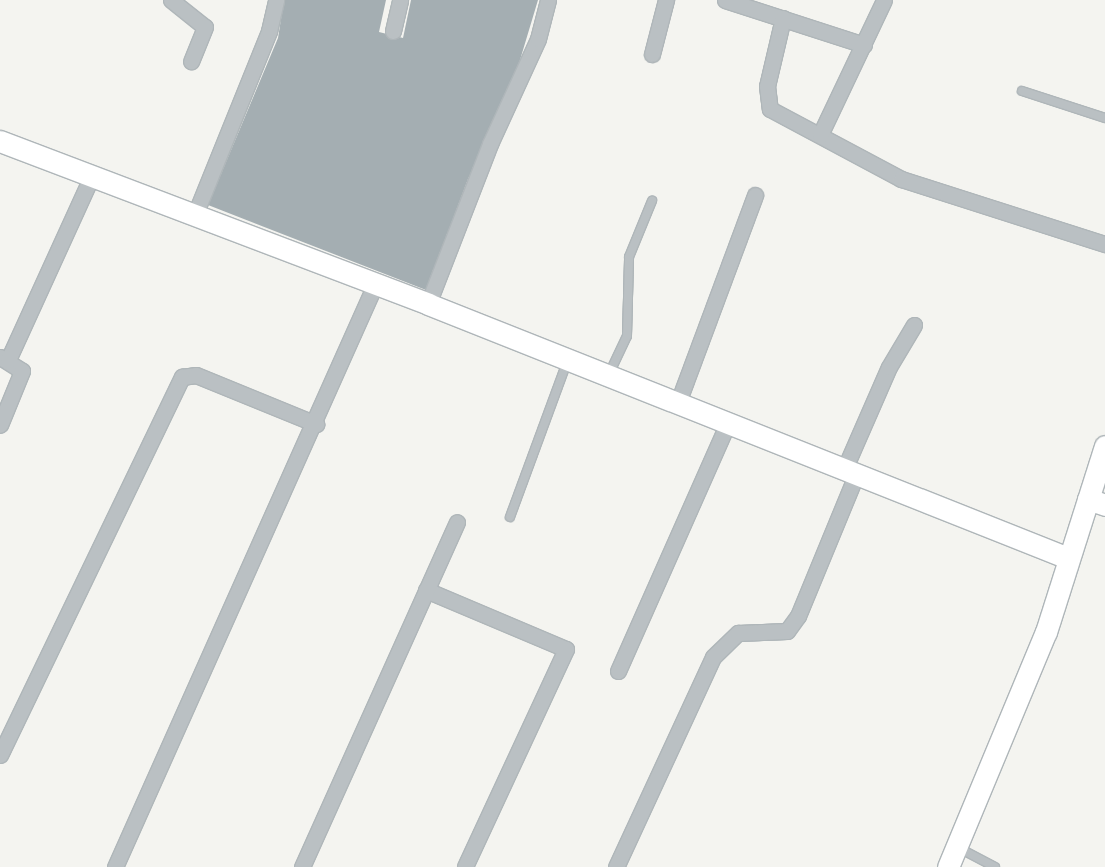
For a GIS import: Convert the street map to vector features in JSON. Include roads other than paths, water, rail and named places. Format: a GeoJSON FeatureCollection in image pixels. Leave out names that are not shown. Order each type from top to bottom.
{"type":"FeatureCollection","features":[{"type":"Feature","properties":{"kind":"street"},"geometry":{"type":"LineString","coordinates":[[171,0],[204,27],[191,61]]}},
{"type":"Feature","properties":{"kind":"street"},"geometry":{"type":"LineString","coordinates":[[194,217],[269,31],[276,0]]}},
{"type":"Feature","properties":{"kind":"street"},"geometry":{"type":"LineString","coordinates":[[393,31],[400,0]]}},
{"type":"Feature","properties":{"kind":"street"},"geometry":{"type":"LineString","coordinates":[[428,304],[490,144],[538,39],[548,0]]}},
{"type":"Feature","properties":{"kind":"street"},"geometry":{"type":"LineString","coordinates":[[652,54],[666,0]]}},
{"type":"Feature","properties":{"kind":"street"},"geometry":{"type":"LineString","coordinates":[[725,0],[864,45]]}},
{"type":"Feature","properties":{"kind":"street"},"geometry":{"type":"LineString","coordinates":[[820,135],[884,0]]}},
{"type":"Feature","properties":{"kind":"street"},"geometry":{"type":"LineString","coordinates":[[783,18],[766,98],[770,109],[901,178],[1105,244]]}},
{"type":"Feature","properties":{"kind":"street"},"geometry":{"type":"LineString","coordinates":[[0,141],[374,287],[428,304],[606,378],[1068,558]]}},
{"type":"Feature","properties":{"kind":"street"},"geometry":{"type":"LineString","coordinates":[[0,425],[22,378],[22,371],[4,359],[92,176]]}},
{"type":"Feature","properties":{"kind":"street"},"geometry":{"type":"LineString","coordinates":[[677,405],[755,195]]}},
{"type":"Feature","properties":{"kind":"street"},"geometry":{"type":"LineString","coordinates":[[115,867],[316,424],[374,287]]}},
{"type":"Feature","properties":{"kind":"street"},"geometry":{"type":"LineString","coordinates":[[616,867],[713,657],[738,633],[787,631],[798,616],[889,367],[914,325]]}},
{"type":"Feature","properties":{"kind":"street"},"geometry":{"type":"LineString","coordinates":[[0,755],[182,377],[196,375],[316,424]]}},
{"type":"Feature","properties":{"kind":"street"},"geometry":{"type":"LineString","coordinates":[[618,671],[727,425]]}},
{"type":"Feature","properties":{"kind":"street"},"geometry":{"type":"LineString","coordinates":[[948,867],[1015,712],[1068,558],[1097,502],[1105,446]]}},
{"type":"Feature","properties":{"kind":"street"},"geometry":{"type":"LineString","coordinates":[[302,867],[457,522]]}},
{"type":"Feature","properties":{"kind":"street"},"geometry":{"type":"LineString","coordinates":[[426,590],[566,649],[465,867]]}},
{"type":"Feature","properties":{"kind":"lane"},"geometry":{"type":"LineString","coordinates":[[1022,91],[1105,118]]}},
{"type":"Feature","properties":{"kind":"lane"},"geometry":{"type":"LineString","coordinates":[[606,378],[627,336],[630,257],[652,201]]}},
{"type":"Feature","properties":{"kind":"lane"},"geometry":{"type":"LineString","coordinates":[[510,517],[567,362]]}},
{"type":"Feature","properties":{"kind":"lane"},"geometry":{"type":"LineString","coordinates":[[958,847],[995,867]]}}]}
